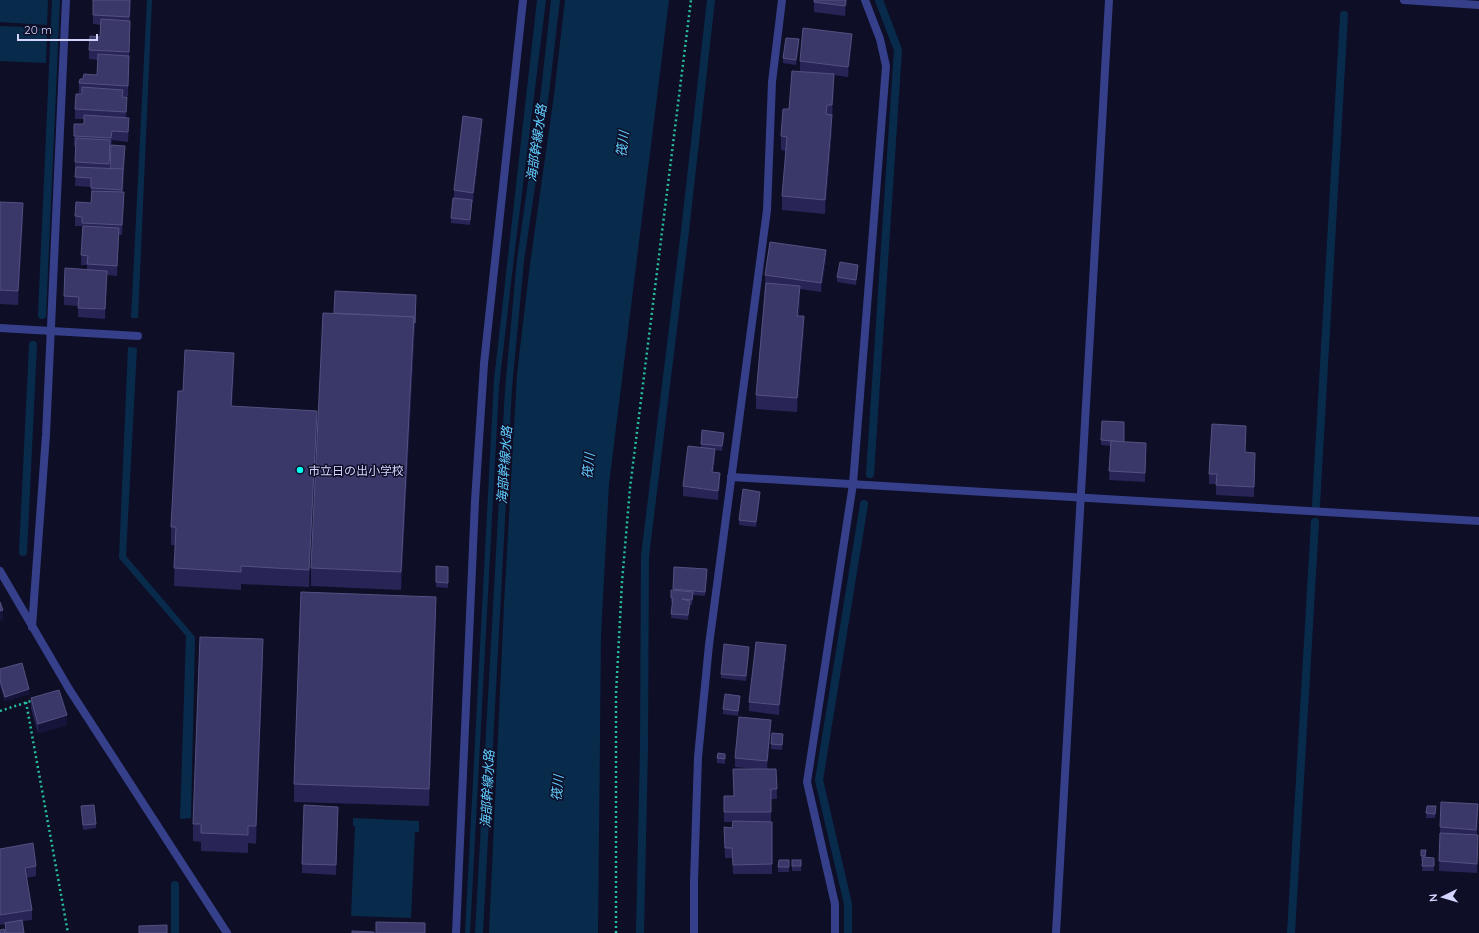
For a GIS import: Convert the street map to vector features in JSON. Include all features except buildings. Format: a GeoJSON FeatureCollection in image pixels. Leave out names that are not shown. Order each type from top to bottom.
{"type":"FeatureCollection","features":[{"type":"Feature","properties":{"kind":"street"},"geometry":{"type":"LineString","coordinates":[[32,627],[46,435],[66,0]]}},
{"type":"Feature","properties":{"kind":"street"},"geometry":{"type":"LineString","coordinates":[[456,933],[475,501],[484,364],[523,0]]}},
{"type":"Feature","properties":{"kind":"street"},"geometry":{"type":"LineString","coordinates":[[694,933],[698,757],[709,645],[767,210],[772,82],[782,0]]}},
{"type":"Feature","properties":{"kind":"street"},"geometry":{"type":"LineString","coordinates":[[835,933],[835,904],[807,782],[853,484],[886,66],[880,39],[865,0]]}},
{"type":"Feature","properties":{"kind":"street"},"geometry":{"type":"LineString","coordinates":[[1056,933],[1110,0]]}},
{"type":"Feature","properties":{"kind":"street"},"geometry":{"type":"LineString","coordinates":[[1404,0],[1479,4]]}},
{"type":"Feature","properties":{"kind":"street"},"geometry":{"type":"LineString","coordinates":[[0,328],[138,336]]}},
{"type":"Feature","properties":{"kind":"street"},"geometry":{"type":"LineString","coordinates":[[732,477],[1479,521]]}},
{"type":"Feature","properties":{"kind":"street"},"geometry":{"type":"LineString","coordinates":[[0,571],[73,695],[227,933]]}},
{"type":"Feature","properties":{"kind":"path"},"geometry":{"type":"LineString","coordinates":[[616,933],[616,694],[622,582],[630,488],[691,0]]}},
{"type":"Feature","properties":{"kind":"path"},"geometry":{"type":"LineString","coordinates":[[0,711],[41,698]]}},
{"type":"Feature","properties":{"kind":"path"},"geometry":{"type":"LineString","coordinates":[[26,702],[68,933]]}},
{"type":"Feature","properties":{"kind":"water"},"geometry":{"type":"Polygon","coordinates":[[[0,0],[48,0],[47,25],[0,22],[0,0]]]}},
{"type":"Feature","properties":{"kind":"water"},"geometry":{"type":"Polygon","coordinates":[[[147,0],[152,0],[138,318],[131,318],[147,0]]]}},
{"type":"Feature","properties":{"kind":"water"},"geometry":{"type":"Polygon","coordinates":[[[537,0],[546,0],[499,387],[470,933],[465,933],[494,380],[537,0]]]}},
{"type":"Feature","properties":{"kind":"water","name":"海部幹線水路"},"geometry":{"type":"Polygon","coordinates":[[[551,0],[560,0],[549,93],[524,261],[512,388],[483,933],[475,933],[505,389],[517,259],[541,91],[551,0]]]}},
{"type":"Feature","properties":{"kind":"water","name":"筏川"},"geometry":{"type":"Polygon","coordinates":[[[565,0],[669,0],[609,484],[601,635],[598,933],[489,933],[504,605],[517,374],[565,0]]]}},
{"type":"Feature","properties":{"kind":"water"},"geometry":{"type":"Polygon","coordinates":[[[0,26],[47,28],[46,63],[0,61],[0,26]]]}},
{"type":"Feature","properties":{"kind":"water"},"geometry":{"type":"Polygon","coordinates":[[[128,347],[137,348],[126,556],[195,637],[191,818],[180,819],[186,636],[119,558],[128,347]]]}},
{"type":"Feature","properties":{"kind":"water"},"geometry":{"type":"Polygon","coordinates":[[[353,818],[419,821],[419,832],[415,832],[411,918],[351,916],[355,826],[353,826],[353,818]]]}},
{"type":"Feature","properties":{"kind":"waterway"},"geometry":{"type":"LineString","coordinates":[[42,315],[56,0]]}},
{"type":"Feature","properties":{"kind":"waterway"},"geometry":{"type":"LineString","coordinates":[[640,933],[644,747],[645,556],[685,231],[711,0]]}},
{"type":"Feature","properties":{"kind":"waterway"},"geometry":{"type":"LineString","coordinates":[[870,474],[898,50],[879,0]]}},
{"type":"Feature","properties":{"kind":"waterway"},"geometry":{"type":"LineString","coordinates":[[1316,505],[1344,15]]}},
{"type":"Feature","properties":{"kind":"waterway"},"geometry":{"type":"LineString","coordinates":[[23,552],[33,345]]}},
{"type":"Feature","properties":{"kind":"waterway"},"geometry":{"type":"LineString","coordinates":[[848,933],[848,904],[819,780],[864,504]]}},
{"type":"Feature","properties":{"kind":"waterway"},"geometry":{"type":"LineString","coordinates":[[1291,933],[1315,522]]}},
{"type":"Feature","properties":{"kind":"waterway"},"geometry":{"type":"LineString","coordinates":[[175,885],[175,933]]}},
{"type":"Feature","properties":{"kind":"place","name":"市立日の出小学校"},"geometry":{"type":"Point","coordinates":[300,470]}}]}
